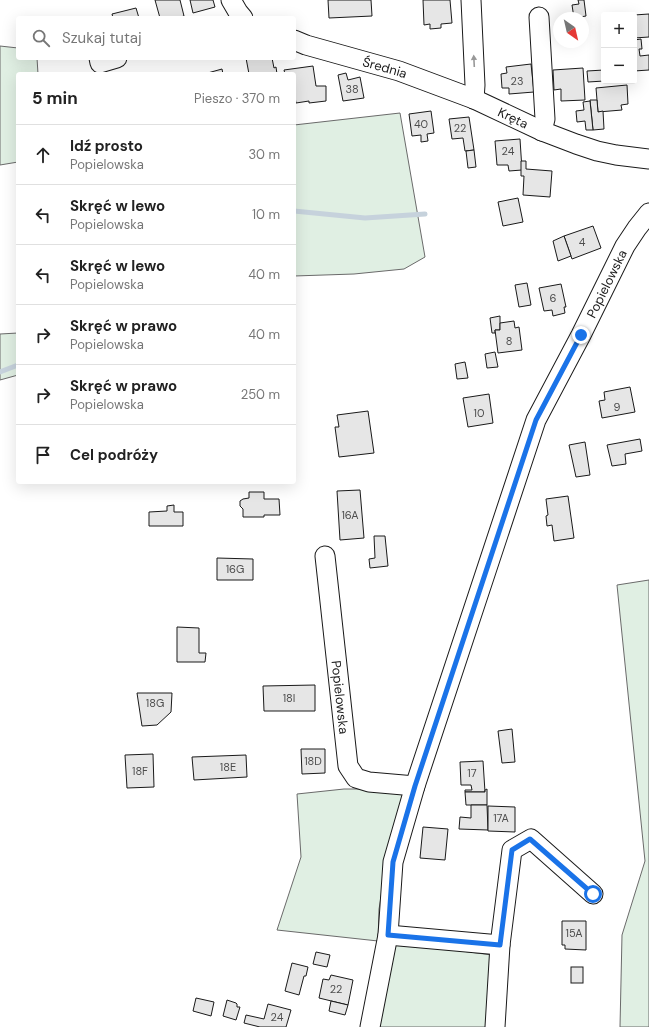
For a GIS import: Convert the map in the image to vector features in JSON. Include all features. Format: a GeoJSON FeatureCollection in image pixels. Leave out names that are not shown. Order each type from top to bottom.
{"type":"FeatureCollection","features":[{"type":"Feature","properties":{"kind":"street"},"geometry":{"type":"LineString","coordinates":[[231,0],[241,16]]}},
{"type":"Feature","properties":{"kind":"street"},"geometry":{"type":"LineString","coordinates":[[471,0],[476,84],[474,99]]}},
{"type":"Feature","properties":{"kind":"street"},"geometry":{"type":"LineString","coordinates":[[539,18],[545,119],[542,131]]}},
{"type":"Feature","properties":{"kind":"street","name":"Średnia"},"geometry":{"type":"LineString","coordinates":[[296,41],[399,71],[474,99]]}},
{"type":"Feature","properties":{"kind":"street","name":"Kręta"},"geometry":{"type":"LineString","coordinates":[[474,99],[542,131],[576,144],[616,155],[649,159]]}},
{"type":"Feature","properties":{"kind":"street","name":"Popielowska"},"geometry":{"type":"LineString","coordinates":[[370,1027],[388,935],[393,862],[415,786],[536,420],[581,335],[625,246],[649,213]]}},
{"type":"Feature","properties":{"kind":"street","name":"Popielowska"},"geometry":{"type":"LineString","coordinates":[[325,556],[348,766],[356,778],[369,782],[415,786]]}},
{"type":"Feature","properties":{"kind":"street"},"geometry":{"type":"LineString","coordinates":[[495,1027],[500,945],[512,850],[530,839],[593,894]]}},
{"type":"Feature","properties":{"kind":"street"},"geometry":{"type":"LineString","coordinates":[[388,935],[500,945]]}},
{"type":"Feature","properties":{"kind":"green space"},"geometry":{"type":"Polygon","coordinates":[[[0,46],[16,48],[16,60],[37,60],[38,72],[16,72],[16,162],[0,165],[0,46]]]}},
{"type":"Feature","properties":{"kind":"green space"},"geometry":{"type":"Polygon","coordinates":[[[400,113],[425,257],[404,269],[354,274],[296,276],[296,125],[400,113]]]}},
{"type":"Feature","properties":{"kind":"green space"},"geometry":{"type":"Polygon","coordinates":[[[16,333],[16,376],[0,380],[0,334],[16,333]]]}},
{"type":"Feature","properties":{"kind":"green space"},"geometry":{"type":"Polygon","coordinates":[[[649,580],[649,1027],[620,1027],[622,935],[645,861],[617,585],[649,580]]]}},
{"type":"Feature","properties":{"kind":"green space"},"geometry":{"type":"Polygon","coordinates":[[[344,789],[389,789],[405,793],[388,855],[379,909],[378,941],[277,930],[301,857],[297,794],[344,789]]]}},
{"type":"Feature","properties":{"kind":"green space"},"geometry":{"type":"Polygon","coordinates":[[[393,942],[492,955],[491,1027],[377,1027],[393,942]]]}},
{"type":"Feature","properties":{"kind":"building"},"geometry":{"type":"Polygon","coordinates":[[[155,0],[180,0],[184,16],[159,16],[155,0]]]}},
{"type":"Feature","properties":{"kind":"building"},"geometry":{"type":"Polygon","coordinates":[[[190,0],[213,0],[215,7],[193,13],[190,0]]]}},
{"type":"Feature","properties":{"kind":"building"},"geometry":{"type":"Polygon","coordinates":[[[328,0],[371,0],[372,16],[329,18],[328,0]]]}},
{"type":"Feature","properties":{"kind":"building"},"geometry":{"type":"Polygon","coordinates":[[[423,0],[450,0],[452,23],[441,24],[441,28],[430,29],[430,24],[424,25],[423,0]]]}},
{"type":"Feature","properties":{"kind":"building"},"geometry":{"type":"Polygon","coordinates":[[[578,0],[584,0],[586,12],[573,12],[572,5],[579,4],[578,0]]]}},
{"type":"Feature","properties":{"kind":"building"},"geometry":{"type":"Polygon","coordinates":[[[136,8],[138,16],[112,16],[112,14],[136,8]]]}},
{"type":"Feature","properties":{"kind":"building"},"geometry":{"type":"Polygon","coordinates":[[[649,14],[649,37],[637,38],[637,15],[649,14]]]}},
{"type":"Feature","properties":{"kind":"building"},"geometry":{"type":"Polygon","coordinates":[[[641,39],[642,49],[639,49],[640,56],[649,55],[649,70],[637,71],[637,40],[641,39]]]}},
{"type":"Feature","properties":{"kind":"building"},"geometry":{"type":"Polygon","coordinates":[[[246,60],[272,60],[274,68],[276,67],[277,72],[249,72],[246,60]]]}},
{"type":"Feature","properties":{"kind":"building"},"geometry":{"type":"Polygon","coordinates":[[[531,64],[534,92],[509,94],[509,88],[502,88],[501,74],[507,73],[506,67],[531,64]]]}},
{"type":"Feature","properties":{"kind":"building"},"geometry":{"type":"Polygon","coordinates":[[[313,66],[316,86],[326,86],[326,101],[296,103],[296,72],[284,72],[284,70],[313,66]]]}},
{"type":"Feature","properties":{"kind":"building"},"geometry":{"type":"Polygon","coordinates":[[[583,68],[585,100],[561,101],[561,89],[554,90],[553,70],[583,68]]]}},
{"type":"Feature","properties":{"kind":"building"},"geometry":{"type":"Polygon","coordinates":[[[222,69],[223,72],[211,72],[222,69]]]}},
{"type":"Feature","properties":{"kind":"building"},"geometry":{"type":"Polygon","coordinates":[[[601,70],[601,81],[588,82],[587,71],[601,70]]]}},
{"type":"Feature","properties":{"kind":"building"},"geometry":{"type":"Polygon","coordinates":[[[346,73],[348,80],[360,77],[364,98],[343,101],[338,75],[346,73]]]}},
{"type":"Feature","properties":{"kind":"building"},"geometry":{"type":"Polygon","coordinates":[[[627,85],[628,104],[621,105],[622,110],[598,112],[596,88],[627,85]]]}},
{"type":"Feature","properties":{"kind":"building"},"geometry":{"type":"Polygon","coordinates":[[[590,100],[597,100],[598,112],[603,111],[604,129],[593,130],[590,100]]]}},
{"type":"Feature","properties":{"kind":"building"},"geometry":{"type":"Polygon","coordinates":[[[590,101],[593,130],[586,130],[585,121],[577,122],[576,111],[584,110],[583,102],[590,101]]]}},
{"type":"Feature","properties":{"kind":"building"},"geometry":{"type":"Polygon","coordinates":[[[431,111],[434,133],[427,134],[428,141],[421,142],[421,135],[412,136],[409,114],[431,111]]]}},
{"type":"Feature","properties":{"kind":"building"},"geometry":{"type":"Polygon","coordinates":[[[469,117],[474,150],[465,151],[463,138],[452,139],[449,119],[469,117]]]}},
{"type":"Feature","properties":{"kind":"building"},"geometry":{"type":"Polygon","coordinates":[[[520,139],[522,170],[509,171],[508,165],[497,165],[495,141],[520,139]]]}},
{"type":"Feature","properties":{"kind":"building"},"geometry":{"type":"Polygon","coordinates":[[[474,150],[476,167],[468,168],[466,151],[474,150]]]}},
{"type":"Feature","properties":{"kind":"building"},"geometry":{"type":"Polygon","coordinates":[[[521,161],[526,161],[526,169],[552,171],[550,197],[523,195],[524,176],[521,176],[521,161]]]}},
{"type":"Feature","properties":{"kind":"building"},"geometry":{"type":"Polygon","coordinates":[[[518,198],[523,222],[503,226],[498,202],[518,198]]]}},
{"type":"Feature","properties":{"kind":"building"},"geometry":{"type":"Polygon","coordinates":[[[593,226],[601,248],[572,259],[564,236],[593,226]]]}},
{"type":"Feature","properties":{"kind":"building"},"geometry":{"type":"Polygon","coordinates":[[[564,236],[571,256],[558,261],[553,241],[564,236]]]}},
{"type":"Feature","properties":{"kind":"building"},"geometry":{"type":"Polygon","coordinates":[[[527,283],[531,305],[519,307],[515,285],[527,283]]]}},
{"type":"Feature","properties":{"kind":"building"},"geometry":{"type":"Polygon","coordinates":[[[561,284],[566,307],[564,307],[565,313],[553,316],[552,310],[544,311],[539,288],[561,284]]]}},
{"type":"Feature","properties":{"kind":"building"},"geometry":{"type":"Polygon","coordinates":[[[500,316],[500,330],[495,330],[495,333],[492,333],[490,318],[500,316]]]}},
{"type":"Feature","properties":{"kind":"building"},"geometry":{"type":"Polygon","coordinates":[[[514,321],[515,328],[519,327],[522,350],[498,353],[495,330],[500,330],[500,323],[514,321]]]}},
{"type":"Feature","properties":{"kind":"building"},"geometry":{"type":"Polygon","coordinates":[[[495,352],[498,367],[487,368],[485,354],[495,352]]]}},
{"type":"Feature","properties":{"kind":"building"},"geometry":{"type":"Polygon","coordinates":[[[465,362],[468,378],[457,379],[455,364],[465,362]]]}},
{"type":"Feature","properties":{"kind":"building"},"geometry":{"type":"Polygon","coordinates":[[[630,387],[635,412],[602,418],[599,401],[605,400],[604,392],[630,387]]]}},
{"type":"Feature","properties":{"kind":"building"},"geometry":{"type":"Polygon","coordinates":[[[489,394],[493,423],[468,427],[463,398],[489,394]]]}},
{"type":"Feature","properties":{"kind":"building"},"geometry":{"type":"Polygon","coordinates":[[[368,411],[374,453],[339,457],[335,427],[339,427],[337,415],[368,411]]]}},
{"type":"Feature","properties":{"kind":"building"},"geometry":{"type":"Polygon","coordinates":[[[640,439],[642,451],[625,454],[626,464],[612,466],[607,445],[640,439]]]}},
{"type":"Feature","properties":{"kind":"building"},"geometry":{"type":"Polygon","coordinates":[[[585,442],[590,475],[576,477],[569,445],[585,442]]]}},
{"type":"Feature","properties":{"kind":"building"},"geometry":{"type":"Polygon","coordinates":[[[360,490],[364,538],[340,540],[337,491],[360,490]]]}},
{"type":"Feature","properties":{"kind":"building"},"geometry":{"type":"Polygon","coordinates":[[[249,492],[264,492],[264,499],[279,499],[280,515],[243,517],[243,509],[240,506],[240,501],[249,498],[249,492]]]}},
{"type":"Feature","properties":{"kind":"building"},"geometry":{"type":"Polygon","coordinates":[[[568,496],[574,538],[554,541],[552,525],[547,526],[546,516],[548,515],[546,499],[568,496]]]}},
{"type":"Feature","properties":{"kind":"building"},"geometry":{"type":"Polygon","coordinates":[[[174,505],[174,512],[183,512],[183,526],[149,526],[149,512],[167,511],[167,506],[174,505]]]}},
{"type":"Feature","properties":{"kind":"building"},"geometry":{"type":"Polygon","coordinates":[[[374,536],[385,536],[388,566],[370,568],[369,559],[375,558],[374,536]]]}},
{"type":"Feature","properties":{"kind":"building"},"geometry":{"type":"Polygon","coordinates":[[[217,558],[253,559],[253,580],[217,580],[217,558]]]}},
{"type":"Feature","properties":{"kind":"building"},"geometry":{"type":"Polygon","coordinates":[[[177,627],[199,628],[199,653],[206,653],[205,662],[177,662],[177,627]]]}},
{"type":"Feature","properties":{"kind":"building"},"geometry":{"type":"Polygon","coordinates":[[[315,685],[315,711],[264,711],[263,686],[315,685]]]}},
{"type":"Feature","properties":{"kind":"building"},"geometry":{"type":"Polygon","coordinates":[[[137,693],[172,693],[171,712],[157,725],[142,726],[137,693]]]}},
{"type":"Feature","properties":{"kind":"building"},"geometry":{"type":"Polygon","coordinates":[[[512,729],[515,762],[502,763],[498,731],[512,729]]]}},
{"type":"Feature","properties":{"kind":"building"},"geometry":{"type":"Polygon","coordinates":[[[301,749],[325,749],[325,773],[302,774],[301,749]]]}},
{"type":"Feature","properties":{"kind":"building"},"geometry":{"type":"Polygon","coordinates":[[[153,754],[154,787],[127,788],[125,755],[153,754]]]}},
{"type":"Feature","properties":{"kind":"building"},"geometry":{"type":"Polygon","coordinates":[[[246,755],[247,777],[194,780],[192,757],[246,755]]]}},
{"type":"Feature","properties":{"kind":"building"},"geometry":{"type":"Polygon","coordinates":[[[483,761],[485,792],[465,792],[465,790],[472,790],[471,785],[461,785],[460,762],[483,761]]]}},
{"type":"Feature","properties":{"kind":"building"},"geometry":{"type":"Polygon","coordinates":[[[487,789],[487,805],[466,805],[465,792],[485,792],[487,789]]]}},
{"type":"Feature","properties":{"kind":"building"},"geometry":{"type":"Polygon","coordinates":[[[471,805],[487,805],[488,830],[459,829],[460,817],[471,818],[471,805]]]}},
{"type":"Feature","properties":{"kind":"building"},"geometry":{"type":"Polygon","coordinates":[[[488,806],[515,807],[515,832],[488,831],[488,806]]]}},
{"type":"Feature","properties":{"kind":"building"},"geometry":{"type":"Polygon","coordinates":[[[423,827],[448,829],[445,860],[420,858],[423,827]]]}},
{"type":"Feature","properties":{"kind":"building"},"geometry":{"type":"Polygon","coordinates":[[[562,921],[586,921],[586,950],[565,949],[565,945],[562,945],[562,921]]]}},
{"type":"Feature","properties":{"kind":"building"},"geometry":{"type":"Polygon","coordinates":[[[316,952],[330,955],[327,967],[313,964],[316,952]]]}},
{"type":"Feature","properties":{"kind":"building"},"geometry":{"type":"Polygon","coordinates":[[[292,963],[308,967],[299,995],[285,991],[292,963]]]}},
{"type":"Feature","properties":{"kind":"building"},"geometry":{"type":"Polygon","coordinates":[[[571,967],[583,967],[583,983],[571,983],[571,967]]]}},
{"type":"Feature","properties":{"kind":"building"},"geometry":{"type":"Polygon","coordinates":[[[331,975],[353,980],[348,1005],[319,998],[323,979],[329,980],[331,975]]]}},
{"type":"Feature","properties":{"kind":"building"},"geometry":{"type":"Polygon","coordinates":[[[196,998],[214,1002],[211,1016],[193,1011],[196,998]]]}},
{"type":"Feature","properties":{"kind":"building"},"geometry":{"type":"Polygon","coordinates":[[[227,1000],[236,1003],[237,1007],[240,1007],[236,1020],[223,1016],[227,1000]]]}},
{"type":"Feature","properties":{"kind":"building"},"geometry":{"type":"Polygon","coordinates":[[[331,1001],[348,1005],[345,1015],[329,1011],[331,1001]]]}},
{"type":"Feature","properties":{"kind":"building"},"geometry":{"type":"Polygon","coordinates":[[[268,1004],[291,1010],[286,1027],[260,1027],[244,1023],[246,1015],[264,1019],[268,1004]]]}},
{"type":"Feature","properties":{"kind":"waterway"},"geometry":{"type":"LineString","coordinates":[[296,211],[365,218],[425,214]]}},
{"type":"Feature","properties":{"kind":"waterway"},"geometry":{"type":"LineString","coordinates":[[0,372],[16,366]]}},
{"type":"Feature","properties":{"kind":"route"},"geometry":{"type":"LineString","coordinates":[[581,335],[536,420],[415,786],[393,862],[388,935],[500,945],[512,850],[530,839],[593,894]]}}]}
